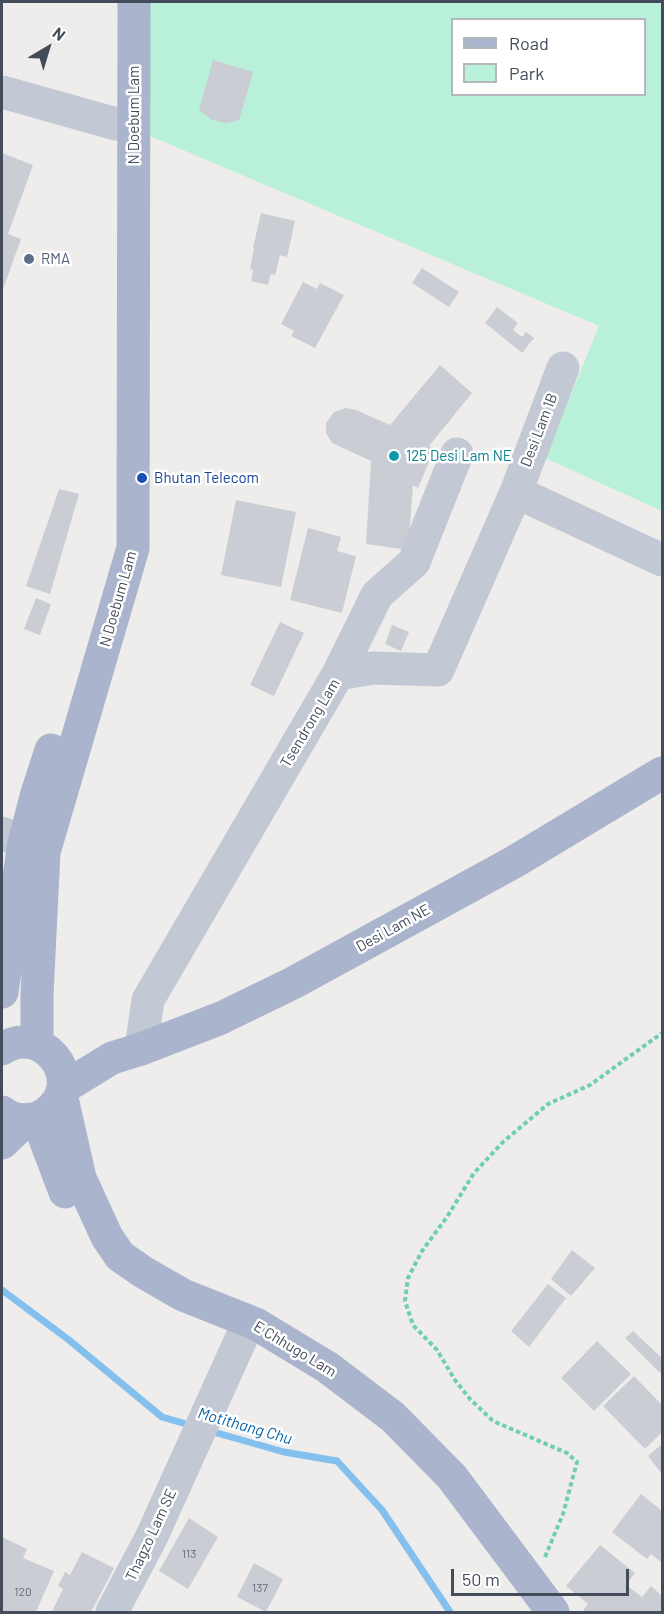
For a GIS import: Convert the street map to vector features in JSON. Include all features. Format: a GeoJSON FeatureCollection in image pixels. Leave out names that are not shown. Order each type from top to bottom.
{"type":"FeatureCollection","features":[{"type":"Feature","properties":{"kind":"main road","name":"N Doebum Lam"},"geometry":{"type":"LineString","coordinates":[[2,992],[13,838],[37,793],[113,553],[117,363],[113,2]]}},
{"type":"Feature","properties":{"kind":"main road","name":"N Doebum Lam"},"geometry":{"type":"LineString","coordinates":[[43,1047],[37,995],[44,852],[133,549],[134,2]]}},
{"type":"Feature","properties":{"kind":"main road","name":"Desi Lam NE"},"geometry":{"type":"LineString","coordinates":[[2,1143],[21,1117],[47,1113],[56,1104],[62,1091],[127,1053],[221,1018],[293,983],[514,862],[663,773]]}},
{"type":"Feature","properties":{"kind":"main road"},"geometry":{"type":"LineString","coordinates":[[2,1049],[16,1042],[43,1047],[127,1053]]}},
{"type":"Feature","properties":{"kind":"main road","name":"E Chhugo Lam"},"geometry":{"type":"LineString","coordinates":[[43,1047],[56,1058],[61,1067],[62,1091],[80,1178],[107,1237],[120,1256],[143,1272],[183,1294],[256,1324],[327,1367],[393,1417],[452,1477],[530,1599]]}},
{"type":"Feature","properties":{"kind":"main road","name":"E Chhugo Lam"},"geometry":{"type":"LineString","coordinates":[[21,1117],[65,1193],[92,1252],[105,1271],[128,1287],[168,1309],[241,1339],[312,1382],[378,1431],[437,1492],[530,1599],[553,1612]]}},
{"type":"Feature","properties":{"kind":"street"},"geometry":{"type":"LineString","coordinates":[[2,92],[116,124]]}},
{"type":"Feature","properties":{"kind":"street","name":"Desi Lam 1B"},"geometry":{"type":"LineString","coordinates":[[516,492],[563,368]]}},
{"type":"Feature","properties":{"kind":"street"},"geometry":{"type":"LineString","coordinates":[[338,674],[377,595],[414,562],[457,454]]}},
{"type":"Feature","properties":{"kind":"street"},"geometry":{"type":"LineString","coordinates":[[516,492],[663,560]]}},
{"type":"Feature","properties":{"kind":"street","name":"Tsendrong Lam"},"geometry":{"type":"LineString","coordinates":[[127,1053],[148,1000],[338,674],[373,668],[438,670],[516,492]]}},
{"type":"Feature","properties":{"kind":"street","name":"Thagzo Lam SE"},"geometry":{"type":"LineString","coordinates":[[112,1612],[152,1536],[241,1339]]}},
{"type":"Feature","properties":{"kind":"path"},"geometry":{"type":"LineString","coordinates":[[530,1599],[562,1514],[577,1462],[567,1453],[493,1421],[470,1399],[454,1380],[437,1350],[413,1325],[405,1301],[408,1278],[422,1251],[474,1173],[503,1142],[548,1104],[590,1085],[663,1033]]}},
{"type":"Feature","properties":{"kind":"green space"},"geometry":{"type":"Polygon","coordinates":[[[143,2],[662,2],[662,511],[545,458],[599,326],[145,134],[143,2]]]}},
{"type":"Feature","properties":{"kind":"building"},"geometry":{"type":"Polygon","coordinates":[[[213,60],[253,72],[239,120],[226,123],[212,120],[199,110],[213,60]]]}},
{"type":"Feature","properties":{"kind":"building"},"geometry":{"type":"Polygon","coordinates":[[[2,153],[33,165],[8,234],[21,239],[2,292],[2,153]]]}},
{"type":"Feature","properties":{"kind":"building"},"geometry":{"type":"Polygon","coordinates":[[[261,213],[295,221],[287,257],[280,255],[275,275],[271,274],[268,285],[251,281],[253,248],[261,213]]]}},
{"type":"Feature","properties":{"kind":"building"},"geometry":{"type":"Polygon","coordinates":[[[422,268],[459,292],[449,307],[412,283],[422,268]]]}},
{"type":"Feature","properties":{"kind":"building"},"geometry":{"type":"Polygon","coordinates":[[[303,282],[317,289],[320,283],[344,295],[315,348],[291,336],[294,331],[281,324],[303,282]]]}},
{"type":"Feature","properties":{"kind":"building"},"geometry":{"type":"Polygon","coordinates":[[[497,307],[518,323],[513,330],[522,337],[526,332],[534,338],[522,353],[485,323],[497,307]]]}},
{"type":"Feature","properties":{"kind":"building","name":"125 Desi Lam NE"},"geometry":{"type":"Polygon","coordinates":[[[440,365],[472,393],[429,446],[435,448],[418,488],[413,485],[408,550],[366,544],[371,461],[332,443],[326,433],[326,423],[334,412],[346,408],[390,425],[440,365]]]}},
{"type":"Feature","properties":{"kind":"building"},"geometry":{"type":"Polygon","coordinates":[[[59,489],[79,494],[50,594],[26,586],[59,489]]]}},
{"type":"Feature","properties":{"kind":"building"},"geometry":{"type":"Polygon","coordinates":[[[236,500],[296,512],[281,587],[221,575],[236,500]]]}},
{"type":"Feature","properties":{"kind":"building"},"geometry":{"type":"Polygon","coordinates":[[[308,528],[341,537],[337,551],[356,556],[342,613],[290,600],[308,528]]]}},
{"type":"Feature","properties":{"kind":"building"},"geometry":{"type":"Polygon","coordinates":[[[36,598],[51,604],[40,635],[24,629],[36,598]]]}},
{"type":"Feature","properties":{"kind":"building"},"geometry":{"type":"Polygon","coordinates":[[[280,622],[304,633],[274,696],[250,685],[280,622]]]}},
{"type":"Feature","properties":{"kind":"building"},"geometry":{"type":"Polygon","coordinates":[[[392,625],[409,632],[401,651],[385,644],[392,625]]]}},
{"type":"Feature","properties":{"kind":"building"},"geometry":{"type":"Polygon","coordinates":[[[572,1250],[595,1268],[571,1296],[551,1279],[572,1250]]]}},
{"type":"Feature","properties":{"kind":"building"},"geometry":{"type":"Polygon","coordinates":[[[548,1284],[566,1298],[529,1347],[511,1331],[548,1284]]]}},
{"type":"Feature","properties":{"kind":"building"},"geometry":{"type":"Polygon","coordinates":[[[633,1331],[662,1358],[660,1373],[625,1338],[633,1331]]]}},
{"type":"Feature","properties":{"kind":"building"},"geometry":{"type":"Polygon","coordinates":[[[597,1341],[631,1374],[594,1411],[561,1378],[597,1341]]]}},
{"type":"Feature","properties":{"kind":"building"},"geometry":{"type":"Polygon","coordinates":[[[634,1376],[662,1405],[662,1432],[645,1449],[603,1406],[634,1376]]]}},
{"type":"Feature","properties":{"kind":"building"},"geometry":{"type":"Polygon","coordinates":[[[662,1444],[662,1474],[648,1456],[662,1444]]]}},
{"type":"Feature","properties":{"kind":"building"},"geometry":{"type":"Polygon","coordinates":[[[641,1494],[662,1511],[662,1563],[651,1554],[647,1559],[612,1532],[641,1494]]]}},
{"type":"Feature","properties":{"kind":"building"},"geometry":{"type":"Polygon","coordinates":[[[189,1518],[218,1537],[188,1589],[159,1571],[189,1518]]]}},
{"type":"Feature","properties":{"kind":"building"},"geometry":{"type":"Polygon","coordinates":[[[2,1537],[27,1549],[23,1558],[54,1571],[36,1612],[2,1612],[2,1537]]]}},
{"type":"Feature","properties":{"kind":"building"},"geometry":{"type":"Polygon","coordinates":[[[600,1545],[635,1573],[626,1585],[642,1597],[651,1586],[662,1596],[662,1612],[586,1612],[583,1610],[588,1604],[566,1586],[600,1545]]]}},
{"type":"Feature","properties":{"kind":"building"},"geometry":{"type":"Polygon","coordinates":[[[82,1552],[114,1568],[91,1612],[54,1612],[52,1611],[63,1589],[58,1586],[65,1572],[70,1575],[82,1552]]]}},
{"type":"Feature","properties":{"kind":"building"},"geometry":{"type":"Polygon","coordinates":[[[254,1563],[283,1579],[266,1612],[237,1597],[254,1563]]]}},
{"type":"Feature","properties":{"kind":"waterway","name":"Motithang Chu"},"geometry":{"type":"LineString","coordinates":[[2,1290],[69,1340],[162,1417],[193,1426]]}},
{"type":"Feature","properties":{"kind":"waterway","name":"Motithang Chu"},"geometry":{"type":"LineString","coordinates":[[210,1431],[284,1452],[337,1461],[382,1510],[450,1612]]}},
{"type":"Feature","properties":{"kind":"place","name":"RMA"},"geometry":{"type":"Point","coordinates":[29,259]}},
{"type":"Feature","properties":{"kind":"place","name":"125 Desi Lam NE"},"geometry":{"type":"Point","coordinates":[394,456]}},
{"type":"Feature","properties":{"kind":"place","name":"Bhutan Telecom"},"geometry":{"type":"Point","coordinates":[142,478]}}]}
